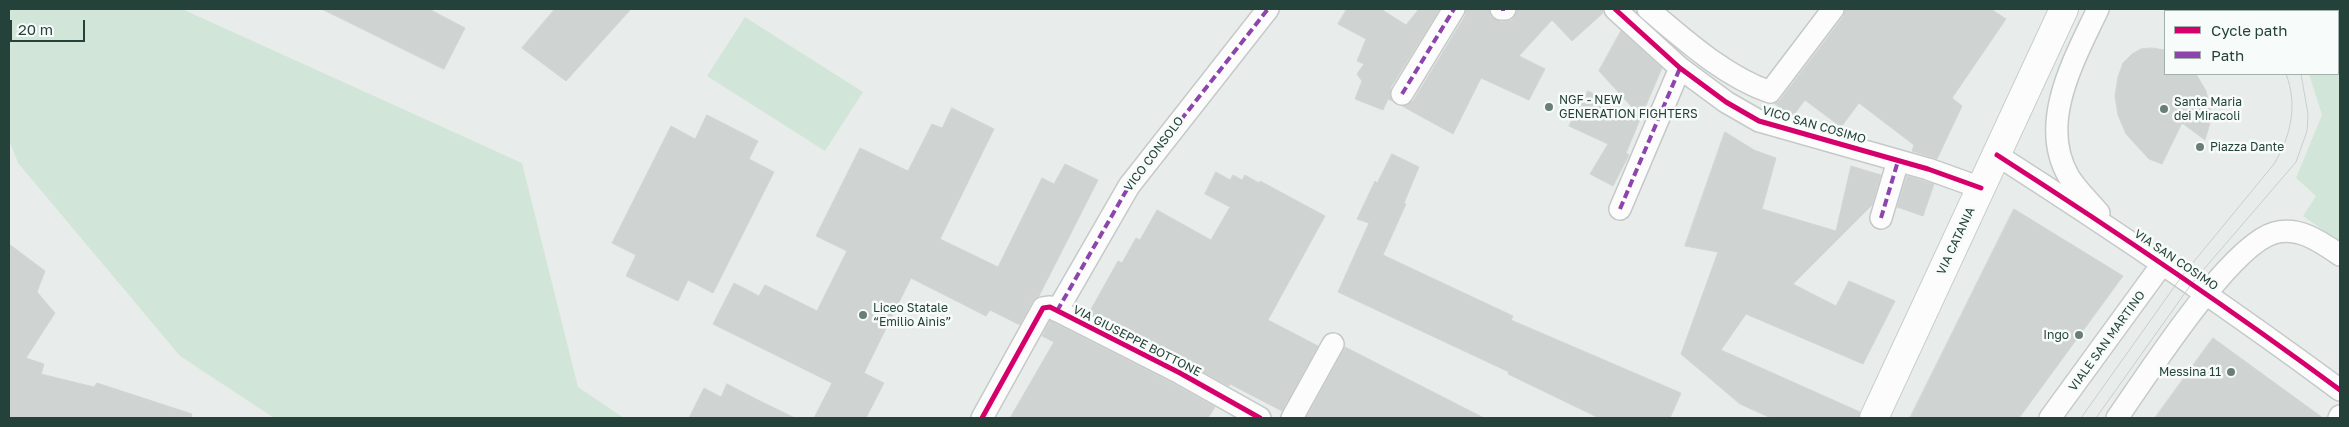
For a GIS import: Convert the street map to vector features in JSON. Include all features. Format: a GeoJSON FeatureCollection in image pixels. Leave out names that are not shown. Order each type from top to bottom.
{"type":"FeatureCollection","features":[{"type":"Feature","properties":{"kind":"main road","name":"VIA CATANIA"},"geometry":{"type":"LineString","coordinates":[[1874,418],[2064,9]]}},
{"type":"Feature","properties":{"kind":"street","name":"VICO CONSOLO"},"geometry":{"type":"LineString","coordinates":[[1057,311],[1129,186],[1268,9]]}},
{"type":"Feature","properties":{"kind":"street"},"geometry":{"type":"LineString","coordinates":[[1402,94],[1454,9]]}},
{"type":"Feature","properties":{"kind":"street","name":"VICO SAN COSIMO"},"geometry":{"type":"LineString","coordinates":[[1614,9],[1680,68],[1726,102],[1759,121],[1898,161],[1981,188]]}},
{"type":"Feature","properties":{"kind":"street"},"geometry":{"type":"LineString","coordinates":[[1648,9],[1703,54],[1742,79],[1770,92],[1833,9]]}},
{"type":"Feature","properties":{"kind":"street"},"geometry":{"type":"LineString","coordinates":[[2098,9],[2060,97],[2057,116],[2058,137],[2061,156],[2069,177],[2111,228]]}},
{"type":"Feature","properties":{"kind":"street"},"geometry":{"type":"LineString","coordinates":[[1620,209],[1680,68]]}},
{"type":"Feature","properties":{"kind":"street","name":"VIA SAN COSIMO"},"geometry":{"type":"LineString","coordinates":[[1997,155],[2111,228],[2207,293],[2340,390]]}},
{"type":"Feature","properties":{"kind":"street"},"geometry":{"type":"LineString","coordinates":[[1881,218],[1898,161]]}},
{"type":"Feature","properties":{"kind":"street"},"geometry":{"type":"LineString","coordinates":[[2117,418],[2207,293],[2247,250],[2261,238],[2275,233],[2304,234],[2320,241],[2340,256]]}},
{"type":"Feature","properties":{"kind":"street","name":"VIALE SAN MARTINO"},"geometry":{"type":"LineString","coordinates":[[2050,418],[2163,264]]}},
{"type":"Feature","properties":{"kind":"street"},"geometry":{"type":"LineString","coordinates":[[982,418],[1043,308],[1050,307],[1057,311]]}},
{"type":"Feature","properties":{"kind":"street","name":"VIA GIUSEPPE BOTTONE"},"geometry":{"type":"LineString","coordinates":[[1057,311],[1180,373],[1260,418]]}},
{"type":"Feature","properties":{"kind":"street"},"geometry":{"type":"LineString","coordinates":[[1292,418],[1333,344]]}},
{"type":"Feature","properties":{"kind":"green space"},"geometry":{"type":"Polygon","coordinates":[[[9,9],[182,9],[522,163],[578,387],[624,418],[274,418],[180,356],[18,163],[9,140],[9,9]]]}},
{"type":"Feature","properties":{"kind":"green space"},"geometry":{"type":"Polygon","coordinates":[[[2247,9],[2340,9],[2340,242],[2303,216],[2316,196],[2296,178],[2322,115],[2309,75],[2339,75],[2339,10],[2247,9]]]}},
{"type":"Feature","properties":{"kind":"green space"},"geometry":{"type":"Polygon","coordinates":[[[745,17],[863,92],[825,151],[707,76],[745,17]]]}},
{"type":"Feature","properties":{"kind":"building"},"geometry":{"type":"Polygon","coordinates":[[[322,9],[429,9],[465,28],[444,69],[322,9]]]}},
{"type":"Feature","properties":{"kind":"building"},"geometry":{"type":"Polygon","coordinates":[[[555,9],[631,9],[566,81],[522,48],[555,9]]]}},
{"type":"Feature","properties":{"kind":"building"},"geometry":{"type":"Polygon","coordinates":[[[1347,9],[1381,9],[1406,25],[1419,9],[1440,9],[1391,87],[1392,101],[1388,99],[1383,110],[1355,99],[1362,81],[1357,74],[1364,64],[1357,61],[1366,39],[1338,24],[1347,9]]]}},
{"type":"Feature","properties":{"kind":"building"},"geometry":{"type":"Polygon","coordinates":[[[1466,9],[1489,9],[1490,16],[1501,22],[1512,20],[1517,9],[1603,9],[1603,13],[1572,41],[1552,20],[1519,56],[1545,69],[1529,100],[1481,78],[1453,134],[1402,106],[1413,101],[1465,16],[1466,9]]]}},
{"type":"Feature","properties":{"kind":"building"},"geometry":{"type":"Polygon","coordinates":[[[1845,9],[1991,9],[2006,19],[1952,98],[1962,106],[1937,159],[1912,151],[1914,145],[1859,103],[1841,127],[1805,100],[1792,117],[1774,103],[1780,100],[1843,17],[1845,9]]]}},
{"type":"Feature","properties":{"kind":"building"},"geometry":{"type":"Polygon","coordinates":[[[1621,31],[1662,68],[1641,117],[1599,71],[1621,31]]]}},
{"type":"Feature","properties":{"kind":"building","name":"Santa Maria dei Miracoli"},"geometry":{"type":"Polygon","coordinates":[[[2141,49],[2164,50],[2164,75],[2197,75],[2206,91],[2212,116],[2205,140],[2182,123],[2162,164],[2149,159],[2126,134],[2118,115],[2115,96],[2118,77],[2123,63],[2132,54],[2141,49]]]}},
{"type":"Feature","properties":{"kind":"building"},"geometry":{"type":"Polygon","coordinates":[[[1588,91],[1641,117],[1626,153],[1629,155],[1613,186],[1590,174],[1608,144],[1569,126],[1588,91]]]}},
{"type":"Feature","properties":{"kind":"building"},"geometry":{"type":"Polygon","coordinates":[[[952,108],[994,129],[940,239],[998,267],[1042,178],[1054,184],[1065,164],[1098,180],[1039,296],[1032,302],[1020,325],[990,310],[986,316],[911,278],[864,373],[884,383],[866,418],[814,418],[832,383],[713,324],[734,283],[759,296],[765,285],[817,311],[847,251],[816,236],[860,148],[908,171],[932,124],[942,128],[952,108]]]}},
{"type":"Feature","properties":{"kind":"building"},"geometry":{"type":"Polygon","coordinates":[[[707,115],[758,141],[749,159],[774,172],[713,293],[688,280],[678,301],[626,276],[636,255],[612,243],[671,126],[695,139],[707,115]]]}},
{"type":"Feature","properties":{"kind":"building"},"geometry":{"type":"Polygon","coordinates":[[[1725,132],[1754,150],[1776,158],[1762,209],[1836,231],[1851,166],[1881,175],[1872,205],[1793,284],[1836,306],[1849,281],[1895,301],[1863,364],[1746,314],[1721,350],[1860,412],[1859,418],[1771,418],[1740,404],[1681,354],[1718,252],[1685,246],[1725,132]]]}},
{"type":"Feature","properties":{"kind":"building"},"geometry":{"type":"Polygon","coordinates":[[[1392,154],[1419,167],[1404,203],[1406,204],[1383,255],[1513,316],[1511,320],[1681,393],[1670,418],[1599,418],[1508,374],[1509,372],[1338,292],[1369,223],[1357,219],[1375,181],[1377,183],[1392,154]]]}},
{"type":"Feature","properties":{"kind":"building"},"geometry":{"type":"Polygon","coordinates":[[[1216,172],[1230,180],[1233,175],[1242,180],[1245,175],[1259,183],[1260,181],[1325,216],[1268,320],[1318,346],[1282,411],[1230,384],[1229,386],[1089,313],[1118,261],[1122,263],[1136,238],[1140,240],[1157,210],[1211,240],[1230,207],[1205,194],[1216,172]]]}},
{"type":"Feature","properties":{"kind":"building"},"geometry":{"type":"Polygon","coordinates":[[[1907,176],[1934,184],[1923,216],[1897,207],[1907,176]]]}},
{"type":"Feature","properties":{"kind":"building"},"geometry":{"type":"Polygon","coordinates":[[[2014,209],[2123,276],[2019,418],[1910,418],[2014,209]]]}},
{"type":"Feature","properties":{"kind":"building"},"geometry":{"type":"Polygon","coordinates":[[[9,244],[45,271],[37,292],[55,313],[26,358],[44,364],[41,374],[94,387],[97,383],[192,414],[191,418],[9,418],[9,244]]]}},
{"type":"Feature","properties":{"kind":"building"},"geometry":{"type":"Polygon","coordinates":[[[1050,321],[1215,407],[1208,418],[1010,418],[1054,342],[1042,336],[1050,321]]]}},
{"type":"Feature","properties":{"kind":"building"},"geometry":{"type":"Polygon","coordinates":[[[2213,338],[2323,418],[2155,418],[2213,338]]]}},
{"type":"Feature","properties":{"kind":"building"},"geometry":{"type":"Polygon","coordinates":[[[1345,347],[1484,418],[1306,418],[1345,347]]]}},
{"type":"Feature","properties":{"kind":"building"},"geometry":{"type":"Polygon","coordinates":[[[727,384],[795,418],[689,418],[704,388],[721,397],[727,384]]]}},
{"type":"Feature","properties":{"kind":"tram line"},"geometry":{"type":"LineString","coordinates":[[2081,418],[2182,276],[2274,164],[2285,142],[2291,120],[2292,97],[2286,75]]}},
{"type":"Feature","properties":{"kind":"tram line"},"geometry":{"type":"LineString","coordinates":[[2096,418],[2192,283],[2296,162],[2307,131],[2308,114],[2301,75]]}},
{"type":"Feature","properties":{"kind":"marked path"},"geometry":{"type":"LineString","coordinates":[[1057,311],[1129,186],[1268,9]]}},
{"type":"Feature","properties":{"kind":"marked path"},"geometry":{"type":"LineString","coordinates":[[1402,94],[1454,9]]}},
{"type":"Feature","properties":{"kind":"marked path"},"geometry":{"type":"LineString","coordinates":[[1620,209],[1680,68]]}},
{"type":"Feature","properties":{"kind":"marked path"},"geometry":{"type":"LineString","coordinates":[[1881,218],[1898,161]]}},
{"type":"Feature","properties":{"kind":"cycle path"},"geometry":{"type":"LineString","coordinates":[[1615,9],[1680,68],[1726,102],[1759,121],[1928,169],[1981,188]]}},
{"type":"Feature","properties":{"kind":"cycle path"},"geometry":{"type":"LineString","coordinates":[[1997,155],[2170,270],[2340,390]]}},
{"type":"Feature","properties":{"kind":"cycle path"},"geometry":{"type":"LineString","coordinates":[[982,418],[1043,308],[1050,307],[1180,373],[1260,418]]}},
{"type":"Feature","properties":{"kind":"place","name":"NGF - NEW GENERATION FIGHTERS"},"geometry":{"type":"Point","coordinates":[1549,107]}},
{"type":"Feature","properties":{"kind":"place","name":"Santa Maria dei Miracoli"},"geometry":{"type":"Point","coordinates":[2164,109]}},
{"type":"Feature","properties":{"kind":"place","name":"Piazza Dante"},"geometry":{"type":"Point","coordinates":[2200,147]}},
{"type":"Feature","properties":{"kind":"place","name":"Liceo Statale “Emilio Ainis”"},"geometry":{"type":"Point","coordinates":[863,315]}},
{"type":"Feature","properties":{"kind":"place","name":"Ingo"},"geometry":{"type":"Point","coordinates":[2079,335]}},
{"type":"Feature","properties":{"kind":"place","name":"Messina 11"},"geometry":{"type":"Point","coordinates":[2231,372]}}]}
